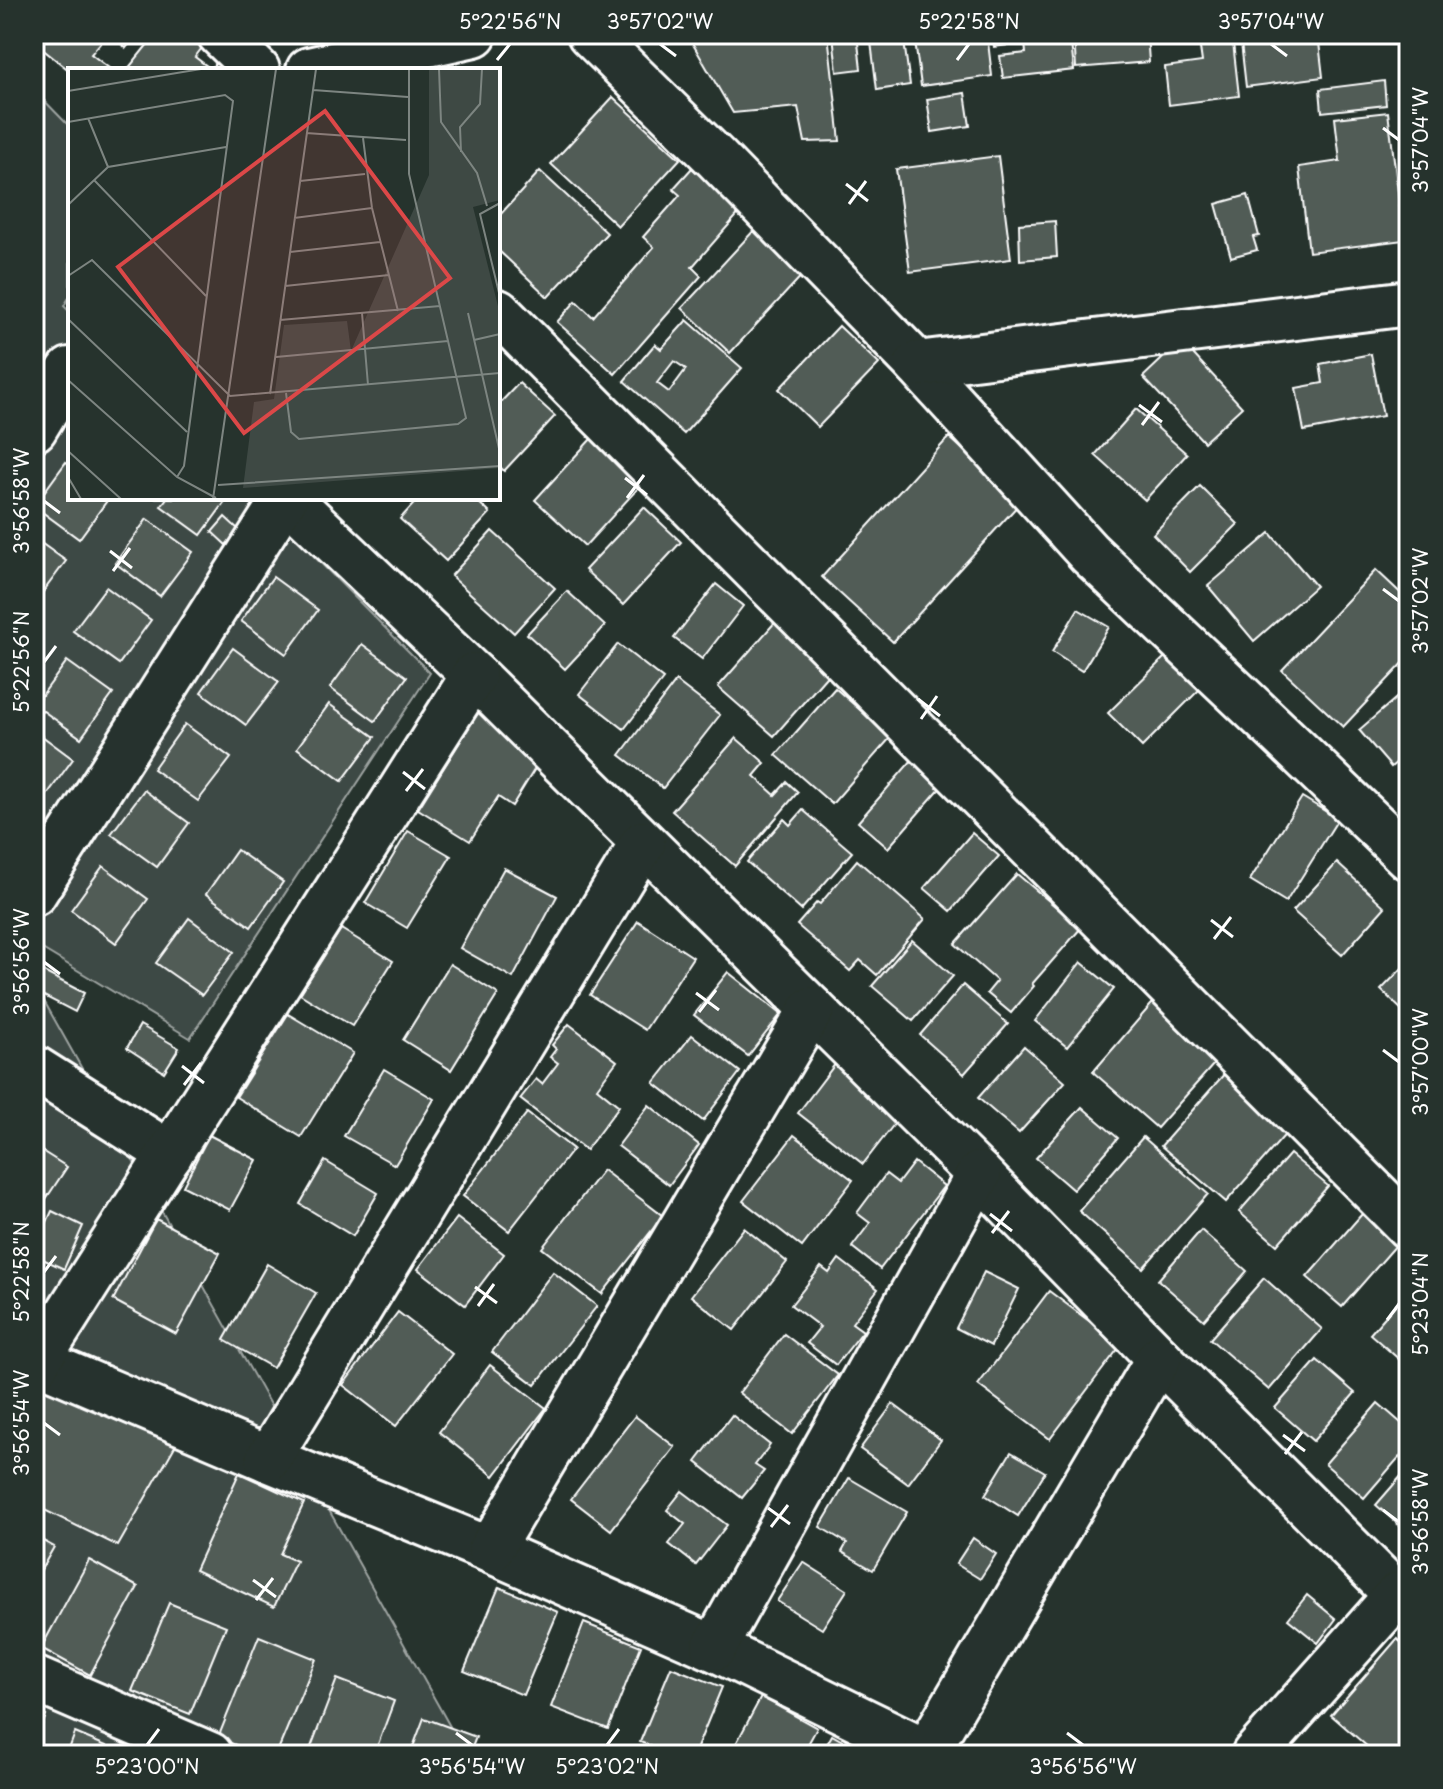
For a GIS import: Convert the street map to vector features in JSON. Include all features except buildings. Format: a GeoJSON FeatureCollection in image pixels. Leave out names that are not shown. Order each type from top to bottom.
{"type":"FeatureCollection","features":[{"type":"Feature","properties":{"kind":"street"},"geometry":{"type":"LineString","coordinates":[[220,34],[255,68]]}},
{"type":"Feature","properties":{"kind":"street"},"geometry":{"type":"LineString","coordinates":[[318,68],[474,34]]}},
{"type":"Feature","properties":{"kind":"street"},"geometry":{"type":"LineString","coordinates":[[590,34],[917,364],[1089,553],[1409,858]]}},
{"type":"Feature","properties":{"kind":"street"},"geometry":{"type":"LineString","coordinates":[[917,364],[1409,303]]}},
{"type":"Feature","properties":{"kind":"street"},"geometry":{"type":"LineString","coordinates":[[500,314],[1409,1227]]}},
{"type":"Feature","properties":{"kind":"street"},"geometry":{"type":"LineString","coordinates":[[34,893],[286,500]]}},
{"type":"Feature","properties":{"kind":"street"},"geometry":{"type":"LineString","coordinates":[[289,500],[474,675],[979,1174],[1403,1601],[1254,1755]]}},
{"type":"Feature","properties":{"kind":"street"},"geometry":{"type":"LineString","coordinates":[[474,675],[36,1364],[490,1550],[714,1648],[930,1753],[1159,1358]]}},
{"type":"Feature","properties":{"kind":"street"},"geometry":{"type":"LineString","coordinates":[[268,1459],[643,843]]}},
{"type":"Feature","properties":{"kind":"street"},"geometry":{"type":"LineString","coordinates":[[490,1550],[812,1009]]}},
{"type":"Feature","properties":{"kind":"street"},"geometry":{"type":"LineString","coordinates":[[34,1068],[170,1154]]}},
{"type":"Feature","properties":{"kind":"street"},"geometry":{"type":"LineString","coordinates":[[714,1648],[979,1174]]}},
{"type":"Feature","properties":{"kind":"street"},"geometry":{"type":"LineString","coordinates":[[34,1679],[210,1755]]}},
{"type":"Feature","properties":{"kind":"shaded area"},"geometry":{"type":"Polygon","coordinates":[[[34,90],[68,125],[68,299],[64,306],[68,310],[68,500],[258,500],[430,673],[190,1038],[34,944],[34,90]]]}},
{"type":"Feature","properties":{"kind":"shaded area"},"geometry":{"type":"Polygon","coordinates":[[[34,983],[466,1755],[34,1755],[34,983]]]}}]}
